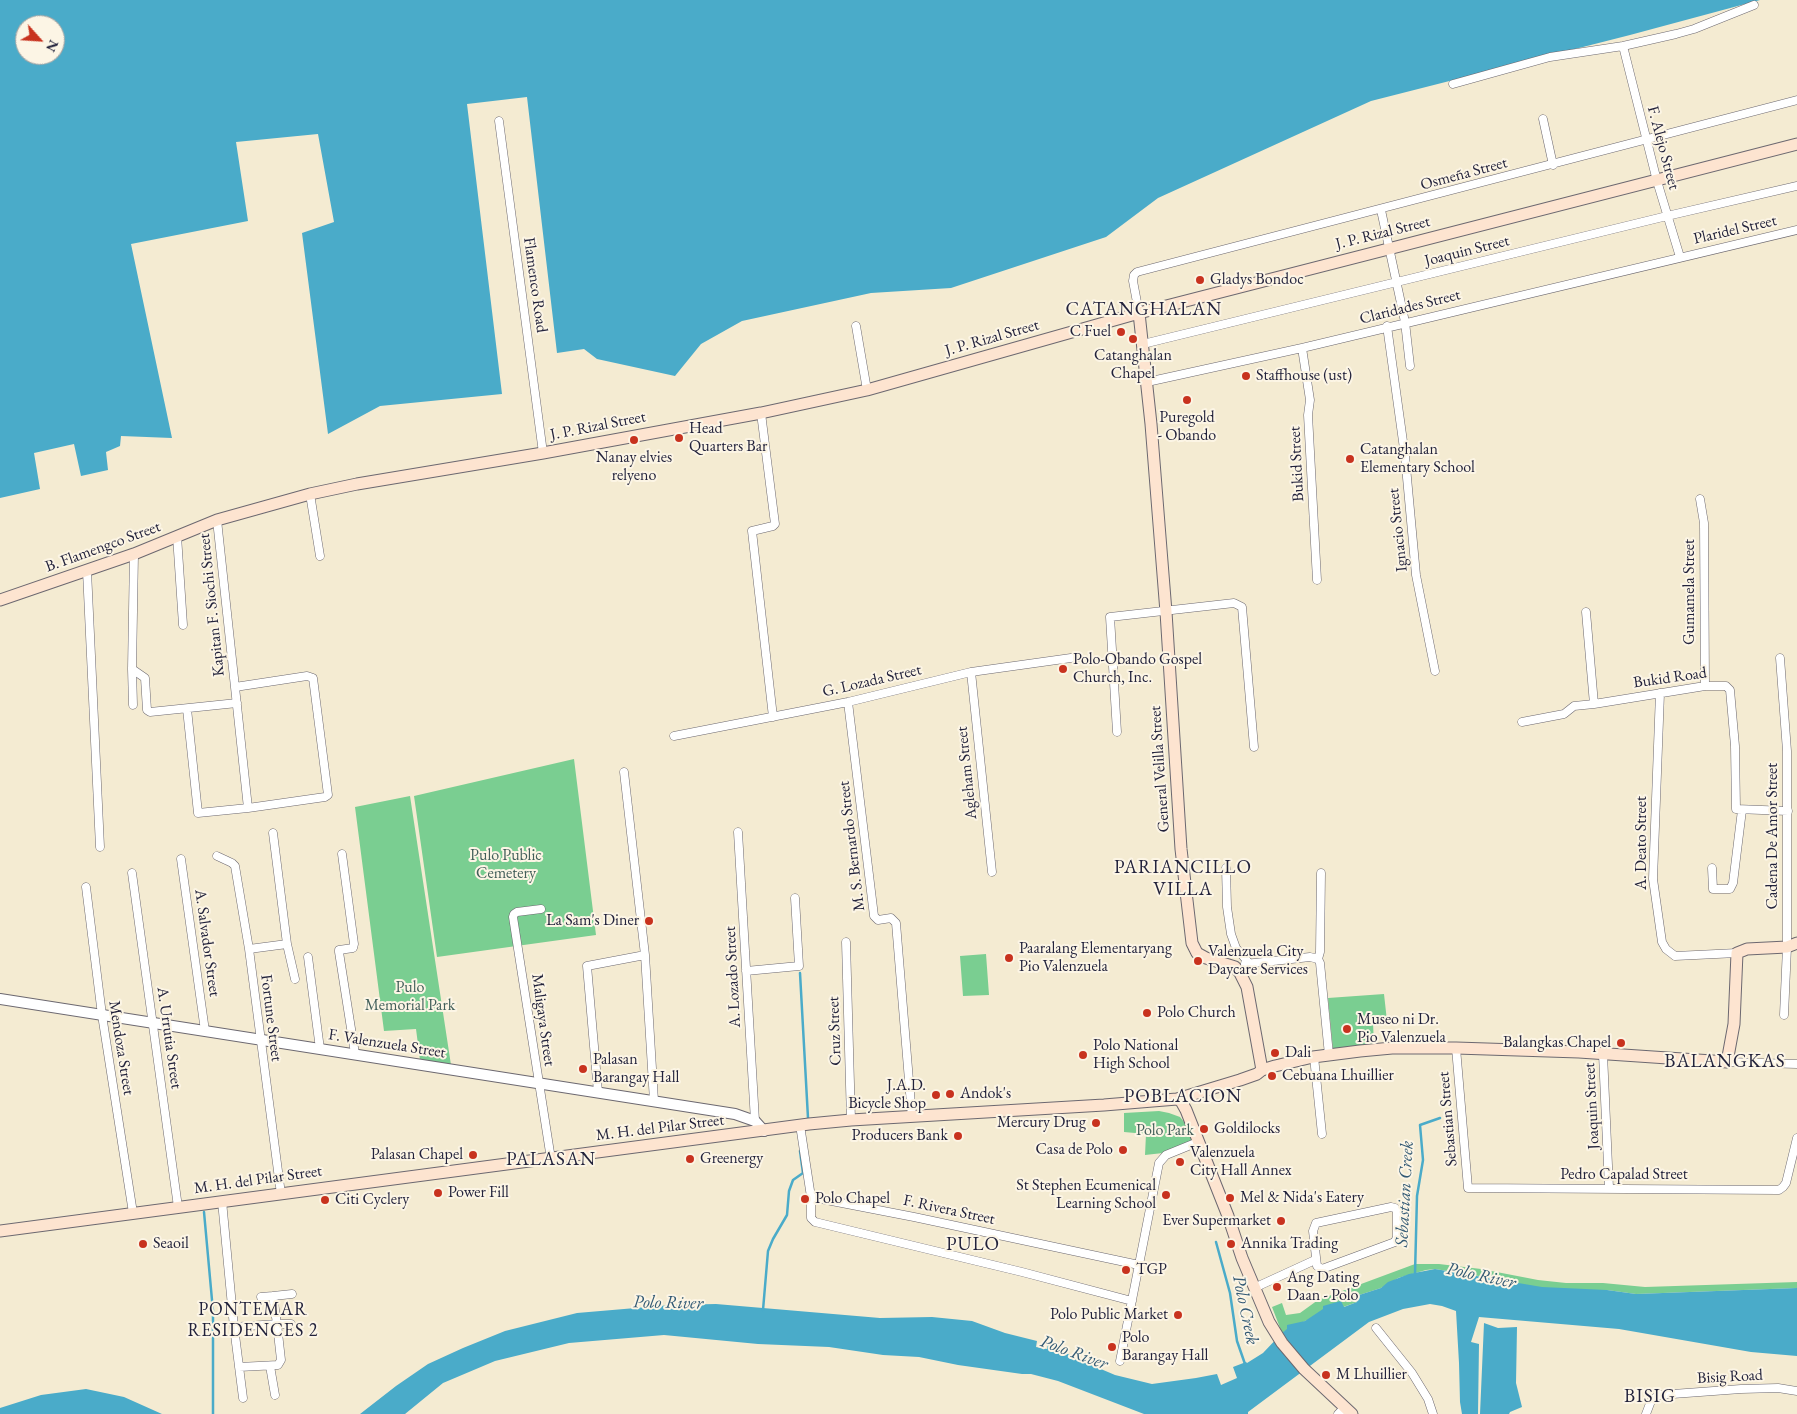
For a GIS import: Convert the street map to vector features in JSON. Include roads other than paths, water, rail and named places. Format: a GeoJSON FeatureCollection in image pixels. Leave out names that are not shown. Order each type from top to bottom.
{"type":"FeatureCollection","features":[{"type":"Feature","properties":{"kind":"main road","name":"J. P. Rizal Street"},"geometry":{"type":"LineString","coordinates":[[217,520],[310,494],[357,484],[544,453],[761,413],[867,390],[1139,313],[1797,144]]}},
{"type":"Feature","properties":{"kind":"main road","name":"General Velilla Street"},"geometry":{"type":"LineString","coordinates":[[1139,313],[1166,612],[1181,849],[1192,943],[1197,953],[1206,958],[1235,967]]}},
{"type":"Feature","properties":{"kind":"main road","name":"B. Flamengco Street"},"geometry":{"type":"LineString","coordinates":[[0,600],[134,554],[217,520]]}},
{"type":"Feature","properties":{"kind":"main road"},"geometry":{"type":"LineString","coordinates":[[1727,1062],[1734,1024],[1737,953],[1747,948],[1792,945]]}},
{"type":"Feature","properties":{"kind":"main road"},"geometry":{"type":"LineString","coordinates":[[1235,967],[1247,987],[1262,1070]]}},
{"type":"Feature","properties":{"kind":"main road","name":"M. H. del Pilar Street"},"geometry":{"type":"LineString","coordinates":[[0,1231],[800,1125],[1176,1099],[1240,1080],[1257,1074],[1262,1070],[1314,1057],[1392,1048],[1456,1048],[1603,1054],[1727,1062]]}},
{"type":"Feature","properties":{"kind":"main road"},"geometry":{"type":"LineString","coordinates":[[1176,1099],[1184,1105],[1254,1288],[1269,1322],[1282,1343],[1345,1412]]}},
{"type":"Feature","properties":{"kind":"street"},"geometry":{"type":"LineString","coordinates":[[1453,84],[1550,57],[1623,46],[1694,29],[1754,5]]}},
{"type":"Feature","properties":{"kind":"street","name":"F. Alejo Street"},"geometry":{"type":"LineString","coordinates":[[1623,46],[1657,181],[1680,257]]}},
{"type":"Feature","properties":{"kind":"street","name":"Osmeña Street"},"geometry":{"type":"LineString","coordinates":[[1139,313],[1133,281],[1134,275],[1137,272],[1647,141],[1797,100]]}},
{"type":"Feature","properties":{"kind":"street"},"geometry":{"type":"LineString","coordinates":[[1543,119],[1553,165]]}},
{"type":"Feature","properties":{"kind":"street","name":"Flamenco Road"},"geometry":{"type":"LineString","coordinates":[[499,120],[544,453]]}},
{"type":"Feature","properties":{"kind":"street","name":"Joaquin Street"},"geometry":{"type":"LineString","coordinates":[[1143,344],[1797,186]]}},
{"type":"Feature","properties":{"kind":"street"},"geometry":{"type":"LineString","coordinates":[[1381,210],[1405,322],[1410,366]]}},
{"type":"Feature","properties":{"kind":"street","name":"Plaridel Street"},"geometry":{"type":"LineString","coordinates":[[1680,257],[1797,230]]}},
{"type":"Feature","properties":{"kind":"street","name":"Claridades Street"},"geometry":{"type":"LineString","coordinates":[[1146,382],[1302,348],[1680,257]]}},
{"type":"Feature","properties":{"kind":"street"},"geometry":{"type":"LineString","coordinates":[[856,326],[867,390]]}},
{"type":"Feature","properties":{"kind":"street","name":"Ignacio Street"},"geometry":{"type":"LineString","coordinates":[[1387,326],[1405,456],[1416,574],[1435,671]]}},
{"type":"Feature","properties":{"kind":"street","name":"Bukid Street"},"geometry":{"type":"LineString","coordinates":[[1302,348],[1310,400],[1308,415],[1317,580]]}},
{"type":"Feature","properties":{"kind":"street"},"geometry":{"type":"LineString","coordinates":[[761,413],[775,524],[752,531],[773,717]]}},
{"type":"Feature","properties":{"kind":"street"},"geometry":{"type":"LineString","coordinates":[[310,494],[320,556]]}},
{"type":"Feature","properties":{"kind":"street","name":"Gumamela Street"},"geometry":{"type":"LineString","coordinates":[[1700,499],[1704,523],[1705,686]]}},
{"type":"Feature","properties":{"kind":"street","name":"Kapitan F. Siochi Street"},"geometry":{"type":"LineString","coordinates":[[217,520],[248,808]]}},
{"type":"Feature","properties":{"kind":"street"},"geometry":{"type":"LineString","coordinates":[[177,536],[183,625]]}},
{"type":"Feature","properties":{"kind":"street"},"geometry":{"type":"LineString","coordinates":[[133,705],[134,554]]}},
{"type":"Feature","properties":{"kind":"street"},"geometry":{"type":"LineString","coordinates":[[87,571],[100,847]]}},
{"type":"Feature","properties":{"kind":"street"},"geometry":{"type":"LineString","coordinates":[[1117,732],[1110,617],[1234,603],[1239,604],[1242,608],[1254,747]]}},
{"type":"Feature","properties":{"kind":"street"},"geometry":{"type":"LineString","coordinates":[[1586,612],[1594,704]]}},
{"type":"Feature","properties":{"kind":"street","name":"G. Lozada Street"},"geometry":{"type":"LineString","coordinates":[[674,736],[848,702],[971,672],[1078,657]]}},
{"type":"Feature","properties":{"kind":"street","name":"Cadena De Amor Street"},"geometry":{"type":"LineString","coordinates":[[1780,658],[1787,751],[1792,945],[1784,1015]]}},
{"type":"Feature","properties":{"kind":"street"},"geometry":{"type":"LineString","coordinates":[[132,669],[145,678],[148,711],[237,704]]}},
{"type":"Feature","properties":{"kind":"street","name":"Agleham Street"},"geometry":{"type":"LineString","coordinates":[[971,672],[992,872]]}},
{"type":"Feature","properties":{"kind":"street","name":"Kapitan F. Siochi Street"},"geometry":{"type":"LineString","coordinates":[[187,709],[197,812],[248,808],[325,797],[329,792],[313,678],[307,676],[235,687]]}},
{"type":"Feature","properties":{"kind":"street","name":"Bukid Road"},"geometry":{"type":"LineString","coordinates":[[1522,722],[1564,714],[1574,706],[1705,686],[1728,687],[1730,690],[1735,746],[1735,806],[1737,810],[1742,810]]}},
{"type":"Feature","properties":{"kind":"street","name":"A. Deato Street"},"geometry":{"type":"LineString","coordinates":[[1660,693],[1653,879],[1662,942],[1666,950],[1675,956],[1737,953]]}},
{"type":"Feature","properties":{"kind":"street","name":"M. S. Bernardo Street"},"geometry":{"type":"LineString","coordinates":[[848,702],[874,916],[878,920],[892,918],[896,923],[912,1117]]}},
{"type":"Feature","properties":{"kind":"street"},"geometry":{"type":"LineString","coordinates":[[624,772],[645,955],[654,1101]]}},
{"type":"Feature","properties":{"kind":"street"},"geometry":{"type":"LineString","coordinates":[[1712,868],[1713,889],[1730,889],[1733,883],[1742,810],[1788,811]]}},
{"type":"Feature","properties":{"kind":"street","name":"A. Lozado Street"},"geometry":{"type":"LineString","coordinates":[[738,832],[755,1121]]}},
{"type":"Feature","properties":{"kind":"street"},"geometry":{"type":"LineString","coordinates":[[273,833],[287,944],[295,979]]}},
{"type":"Feature","properties":{"kind":"street"},"geometry":{"type":"LineString","coordinates":[[342,854],[354,944],[353,948],[339,950],[339,952],[354,1054]]}},
{"type":"Feature","properties":{"kind":"street","name":"Fortune Street"},"geometry":{"type":"LineString","coordinates":[[217,856],[235,866],[249,949],[281,1194]]}},
{"type":"Feature","properties":{"kind":"street","name":"A. Salvador Street"},"geometry":{"type":"LineString","coordinates":[[181,859],[205,1031]]}},
{"type":"Feature","properties":{"kind":"street"},"geometry":{"type":"LineString","coordinates":[[1226,868],[1227,907],[1231,934],[1236,948],[1249,963]]}},
{"type":"Feature","properties":{"kind":"street","name":"A. Urrutia Street"},"geometry":{"type":"LineString","coordinates":[[132,873],[178,1207]]}},
{"type":"Feature","properties":{"kind":"street"},"geometry":{"type":"LineString","coordinates":[[1320,873],[1320,952],[1318,959],[1320,963],[1329,1055]]}},
{"type":"Feature","properties":{"kind":"street","name":"Mendoza Street"},"geometry":{"type":"LineString","coordinates":[[86,887],[102,1015],[133,1213]]}},
{"type":"Feature","properties":{"kind":"street"},"geometry":{"type":"LineString","coordinates":[[746,972],[799,966],[795,898]]}},
{"type":"Feature","properties":{"kind":"street","name":"Maligaya Street"},"geometry":{"type":"LineString","coordinates":[[541,909],[517,912],[513,917],[551,1158]]}},
{"type":"Feature","properties":{"kind":"street","name":"Cruz Street"},"geometry":{"type":"LineString","coordinates":[[846,942],[851,1120]]}},
{"type":"Feature","properties":{"kind":"street"},"geometry":{"type":"LineString","coordinates":[[249,949],[287,944]]}},
{"type":"Feature","properties":{"kind":"street"},"geometry":{"type":"LineString","coordinates":[[598,1092],[587,966],[645,955]]}},
{"type":"Feature","properties":{"kind":"street"},"geometry":{"type":"LineString","coordinates":[[308,957],[320,1048]]}},
{"type":"Feature","properties":{"kind":"street"},"geometry":{"type":"LineString","coordinates":[[1235,967],[1249,963],[1310,957],[1318,959]]}},
{"type":"Feature","properties":{"kind":"street","name":"F. Valenzuela Street"},"geometry":{"type":"LineString","coordinates":[[0,999],[735,1114],[755,1121],[764,1130]]}},
{"type":"Feature","properties":{"kind":"street","name":"Sebastian Street"},"geometry":{"type":"LineString","coordinates":[[1456,1048],[1468,1188]]}},
{"type":"Feature","properties":{"kind":"street","name":"Joaquin Street"},"geometry":{"type":"LineString","coordinates":[[1603,1054],[1609,1188]]}},
{"type":"Feature","properties":{"kind":"street"},"geometry":{"type":"LineString","coordinates":[[1314,1057],[1322,1134]]}},
{"type":"Feature","properties":{"kind":"street"},"geometry":{"type":"LineString","coordinates":[[1727,1062],[1797,1064]]}},
{"type":"Feature","properties":{"kind":"street"},"geometry":{"type":"LineString","coordinates":[[800,1125],[811,1197],[811,1215],[812,1220],[817,1223],[1022,1272],[1132,1301]]}},
{"type":"Feature","properties":{"kind":"street","name":"Pedro Capalad Street"},"geometry":{"type":"LineString","coordinates":[[1468,1188],[1779,1190],[1786,1183],[1797,1138]]}},
{"type":"Feature","properties":{"kind":"street"},"geometry":{"type":"LineString","coordinates":[[1120,1361],[1159,1163],[1166,1155],[1198,1142]]}},
{"type":"Feature","properties":{"kind":"street","name":"F. Rivera Street"},"geometry":{"type":"LineString","coordinates":[[811,1197],[1140,1264]]}},
{"type":"Feature","properties":{"kind":"street"},"geometry":{"type":"LineString","coordinates":[[222,1201],[238,1367],[244,1398]]}},
{"type":"Feature","properties":{"kind":"street"},"geometry":{"type":"LineString","coordinates":[[1391,1207],[1396,1209],[1397,1237],[1395,1242],[1322,1269],[1316,1266],[1315,1260],[1313,1231],[1316,1223],[1391,1207]]}},
{"type":"Feature","properties":{"kind":"street"},"geometry":{"type":"LineString","coordinates":[[1254,1288],[1315,1260]]}},
{"type":"Feature","properties":{"kind":"street"},"geometry":{"type":"LineString","coordinates":[[261,1297],[292,1294]]}},
{"type":"Feature","properties":{"kind":"street"},"geometry":{"type":"LineString","coordinates":[[238,1367],[278,1365],[281,1360],[273,1296]]}},
{"type":"Feature","properties":{"kind":"street"},"geometry":{"type":"LineString","coordinates":[[234,1327],[291,1324]]}},
{"type":"Feature","properties":{"kind":"street"},"geometry":{"type":"LineString","coordinates":[[1376,1328],[1412,1373],[1428,1399],[1433,1414]]}},
{"type":"Feature","properties":{"kind":"street"},"geometry":{"type":"LineString","coordinates":[[270,1366],[275,1395]]}},
{"type":"Feature","properties":{"kind":"street","name":"Bisig Road"},"geometry":{"type":"LineString","coordinates":[[1646,1414],[1651,1400],[1660,1395],[1741,1389],[1778,1388],[1797,1391]]}},
{"type":"Feature","properties":{"kind":"water"},"geometry":{"type":"Polygon","coordinates":[[[0,0],[1760,0],[1371,101],[1158,198],[1106,237],[951,288],[871,293],[742,321],[701,344],[675,376],[597,359],[584,349],[557,353],[527,97],[467,104],[502,394],[380,406],[328,434],[302,233],[334,222],[318,134],[236,142],[248,221],[131,244],[172,438],[121,436],[120,446],[106,452],[108,470],[81,476],[74,444],[34,453],[40,489],[0,498],[0,0]]]}},
{"type":"Feature","properties":{"kind":"water"},"geometry":{"type":"Polygon","coordinates":[[[1435,1269],[1542,1287],[1607,1290],[1636,1294],[1797,1288],[1797,1356],[1751,1352],[1619,1329],[1479,1317],[1471,1342],[1479,1344],[1478,1414],[1462,1414],[1456,1311],[1430,1304],[1403,1309],[1369,1322],[1248,1412],[1248,1414],[1144,1414],[1058,1381],[1031,1374],[958,1365],[919,1357],[883,1355],[829,1347],[758,1344],[664,1335],[569,1343],[495,1361],[443,1383],[405,1414],[360,1414],[428,1364],[505,1331],[577,1313],[671,1305],[716,1304],[880,1318],[932,1317],[972,1321],[1005,1333],[1037,1341],[1036,1347],[1047,1349],[1048,1344],[1115,1375],[1152,1384],[1217,1374],[1221,1385],[1237,1378],[1233,1367],[1247,1363],[1263,1353],[1287,1329],[1287,1325],[1305,1321],[1323,1309],[1323,1306],[1341,1301],[1344,1307],[1357,1302],[1356,1296],[1381,1288],[1388,1282],[1409,1274],[1435,1269]]]}},
{"type":"Feature","properties":{"kind":"water"},"geometry":{"type":"Polygon","coordinates":[[[1484,1323],[1498,1328],[1517,1327],[1516,1383],[1522,1407],[1509,1414],[1480,1414],[1484,1323]]]}},
{"type":"Feature","properties":{"kind":"water"},"geometry":{"type":"Polygon","coordinates":[[[86,1389],[124,1397],[162,1414],[0,1414],[0,1408],[41,1395],[86,1389]]]}},
{"type":"Feature","properties":{"kind":"waterway"},"geometry":{"type":"LineString","coordinates":[[800,973],[808,1118]]}},
{"type":"Feature","properties":{"kind":"waterway","name":"Sebastian Creek"},"geometry":{"type":"LineString","coordinates":[[1415,1274],[1417,1196],[1423,1160],[1420,1125],[1440,1118]]}},
{"type":"Feature","properties":{"kind":"waterway"},"geometry":{"type":"LineString","coordinates":[[763,1310],[768,1251],[787,1215],[789,1191],[793,1180],[803,1173],[800,1151]]}},
{"type":"Feature","properties":{"kind":"waterway"},"geometry":{"type":"LineString","coordinates":[[204,1212],[213,1311],[213,1414]]}},
{"type":"Feature","properties":{"kind":"waterway","name":"Polo Creek"},"geometry":{"type":"LineString","coordinates":[[1216,1242],[1230,1293],[1237,1341],[1245,1364]]}},
{"type":"Feature","properties":{"kind":"place","name":"Gladys Bondoc"},"geometry":{"type":"Point","coordinates":[1200,280]}},
{"type":"Feature","properties":{"kind":"place","name":"C Fuel"},"geometry":{"type":"Point","coordinates":[1121,332]}},
{"type":"Feature","properties":{"kind":"place","name":"Catanghalan Chapel"},"geometry":{"type":"Point","coordinates":[1133,339]}},
{"type":"Feature","properties":{"kind":"place","name":"Staffhouse (ust)"},"geometry":{"type":"Point","coordinates":[1246,376]}},
{"type":"Feature","properties":{"kind":"place","name":"Puregold - Obando"},"geometry":{"type":"Point","coordinates":[1187,400]}},
{"type":"Feature","properties":{"kind":"place","name":"Head Quarters Bar"},"geometry":{"type":"Point","coordinates":[679,438]}},
{"type":"Feature","properties":{"kind":"place","name":"Nanay elvies relyeno"},"geometry":{"type":"Point","coordinates":[634,440]}},
{"type":"Feature","properties":{"kind":"place","name":"Catanghalan Elementary School"},"geometry":{"type":"Point","coordinates":[1350,459]}},
{"type":"Feature","properties":{"kind":"place","name":"Polo-Obando Gospel Church, Inc."},"geometry":{"type":"Point","coordinates":[1063,669]}},
{"type":"Feature","properties":{"kind":"place","name":"La Sam's Diner"},"geometry":{"type":"Point","coordinates":[649,921]}},
{"type":"Feature","properties":{"kind":"place","name":"Paaralang Elementaryang Pio Valenzuela"},"geometry":{"type":"Point","coordinates":[1009,958]}},
{"type":"Feature","properties":{"kind":"place","name":"Valenzuela City Daycare Services"},"geometry":{"type":"Point","coordinates":[1198,961]}},
{"type":"Feature","properties":{"kind":"place","name":"Polo Church"},"geometry":{"type":"Point","coordinates":[1147,1013]}},
{"type":"Feature","properties":{"kind":"place","name":"Museo ni Dr. Pio Valenzuela"},"geometry":{"type":"Point","coordinates":[1347,1029]}},
{"type":"Feature","properties":{"kind":"place","name":"Balangkas Chapel"},"geometry":{"type":"Point","coordinates":[1621,1043]}},
{"type":"Feature","properties":{"kind":"place","name":"Dali"},"geometry":{"type":"Point","coordinates":[1275,1053]}},
{"type":"Feature","properties":{"kind":"place","name":"Polo National High School"},"geometry":{"type":"Point","coordinates":[1083,1055]}},
{"type":"Feature","properties":{"kind":"place","name":"Palasan Barangay Hall"},"geometry":{"type":"Point","coordinates":[583,1069]}},
{"type":"Feature","properties":{"kind":"place","name":"Cebuana Lhuillier"},"geometry":{"type":"Point","coordinates":[1272,1076]}},
{"type":"Feature","properties":{"kind":"place","name":"Andok's"},"geometry":{"type":"Point","coordinates":[950,1094]}},
{"type":"Feature","properties":{"kind":"place","name":"J.A.D. Bicycle Shop"},"geometry":{"type":"Point","coordinates":[936,1095]}},
{"type":"Feature","properties":{"kind":"place","name":"Mercury Drug"},"geometry":{"type":"Point","coordinates":[1096,1123]}},
{"type":"Feature","properties":{"kind":"place","name":"Goldilocks"},"geometry":{"type":"Point","coordinates":[1204,1129]}},
{"type":"Feature","properties":{"kind":"place","name":"Producers Bank"},"geometry":{"type":"Point","coordinates":[958,1136]}},
{"type":"Feature","properties":{"kind":"place","name":"Casa de Polo"},"geometry":{"type":"Point","coordinates":[1123,1150]}},
{"type":"Feature","properties":{"kind":"place","name":"Palasan Chapel"},"geometry":{"type":"Point","coordinates":[473,1155]}},
{"type":"Feature","properties":{"kind":"place","name":"Greenergy"},"geometry":{"type":"Point","coordinates":[690,1159]}},
{"type":"Feature","properties":{"kind":"place","name":"Valenzuela City Hall Annex"},"geometry":{"type":"Point","coordinates":[1180,1162]}},
{"type":"Feature","properties":{"kind":"place","name":"Power Fill"},"geometry":{"type":"Point","coordinates":[438,1193]}},
{"type":"Feature","properties":{"kind":"place","name":"St Stephen Ecumenical Learning School"},"geometry":{"type":"Point","coordinates":[1166,1195]}},
{"type":"Feature","properties":{"kind":"place","name":"Mel & Nida's Eatery"},"geometry":{"type":"Point","coordinates":[1230,1198]}},
{"type":"Feature","properties":{"kind":"place","name":"Polo Chapel"},"geometry":{"type":"Point","coordinates":[805,1199]}},
{"type":"Feature","properties":{"kind":"place","name":"Citi Cyclery"},"geometry":{"type":"Point","coordinates":[325,1200]}},
{"type":"Feature","properties":{"kind":"place","name":"Ever Supermarket"},"geometry":{"type":"Point","coordinates":[1281,1221]}},
{"type":"Feature","properties":{"kind":"place","name":"Seaoil"},"geometry":{"type":"Point","coordinates":[143,1244]}},
{"type":"Feature","properties":{"kind":"place","name":"Annika Trading"},"geometry":{"type":"Point","coordinates":[1231,1244]}},
{"type":"Feature","properties":{"kind":"place","name":"TGP"},"geometry":{"type":"Point","coordinates":[1126,1270]}},
{"type":"Feature","properties":{"kind":"place","name":"Ang Dating Daan - Polo"},"geometry":{"type":"Point","coordinates":[1277,1287]}},
{"type":"Feature","properties":{"kind":"place","name":"Polo Public Market"},"geometry":{"type":"Point","coordinates":[1178,1315]}},
{"type":"Feature","properties":{"kind":"place","name":"Polo Barangay Hall"},"geometry":{"type":"Point","coordinates":[1112,1347]}},
{"type":"Feature","properties":{"kind":"place","name":"M Lhuillier"},"geometry":{"type":"Point","coordinates":[1326,1375]}},
{"type":"Feature","properties":{"kind":"district","name":"CATANGHALAN"},"geometry":{"type":"Point","coordinates":[1144,310]}},
{"type":"Feature","properties":{"kind":"district","name":"PARIANCILLO VILLA"},"geometry":{"type":"Point","coordinates":[1183,879]}},
{"type":"Feature","properties":{"kind":"district","name":"BALANGKAS"},"geometry":{"type":"Point","coordinates":[1725,1062]}},
{"type":"Feature","properties":{"kind":"district","name":"POBLACION"},"geometry":{"type":"Point","coordinates":[1183,1097]}},
{"type":"Feature","properties":{"kind":"district","name":"PALASAN"},"geometry":{"type":"Point","coordinates":[551,1160]}},
{"type":"Feature","properties":{"kind":"district","name":"PULO"},"geometry":{"type":"Point","coordinates":[973,1245]}},
{"type":"Feature","properties":{"kind":"district","name":"PONTEMAR RESIDENCES 2"},"geometry":{"type":"Point","coordinates":[253,1320]}},
{"type":"Feature","properties":{"kind":"district","name":"BISIG"},"geometry":{"type":"Point","coordinates":[1650,1397]}},
{"type":"Feature","properties":{"kind":"park label","name":"Pulo Public Cemetery"},"geometry":{"type":"Point","coordinates":[506,865]}},
{"type":"Feature","properties":{"kind":"park label","name":"Pulo Memorial Park"},"geometry":{"type":"Point","coordinates":[410,997]}},
{"type":"Feature","properties":{"kind":"park label","name":"Polo Park"},"geometry":{"type":"Point","coordinates":[1165,1131]}},
{"type":"Feature","properties":{"kind":"water label","name":"Polo River"},"geometry":{"type":"Point","coordinates":[1481,1276]}},
{"type":"Feature","properties":{"kind":"water label","name":"Polo River"},"geometry":{"type":"Point","coordinates":[668,1303]}},
{"type":"Feature","properties":{"kind":"water label","name":"Polo River"},"geometry":{"type":"Point","coordinates":[1074,1353]}}]}
